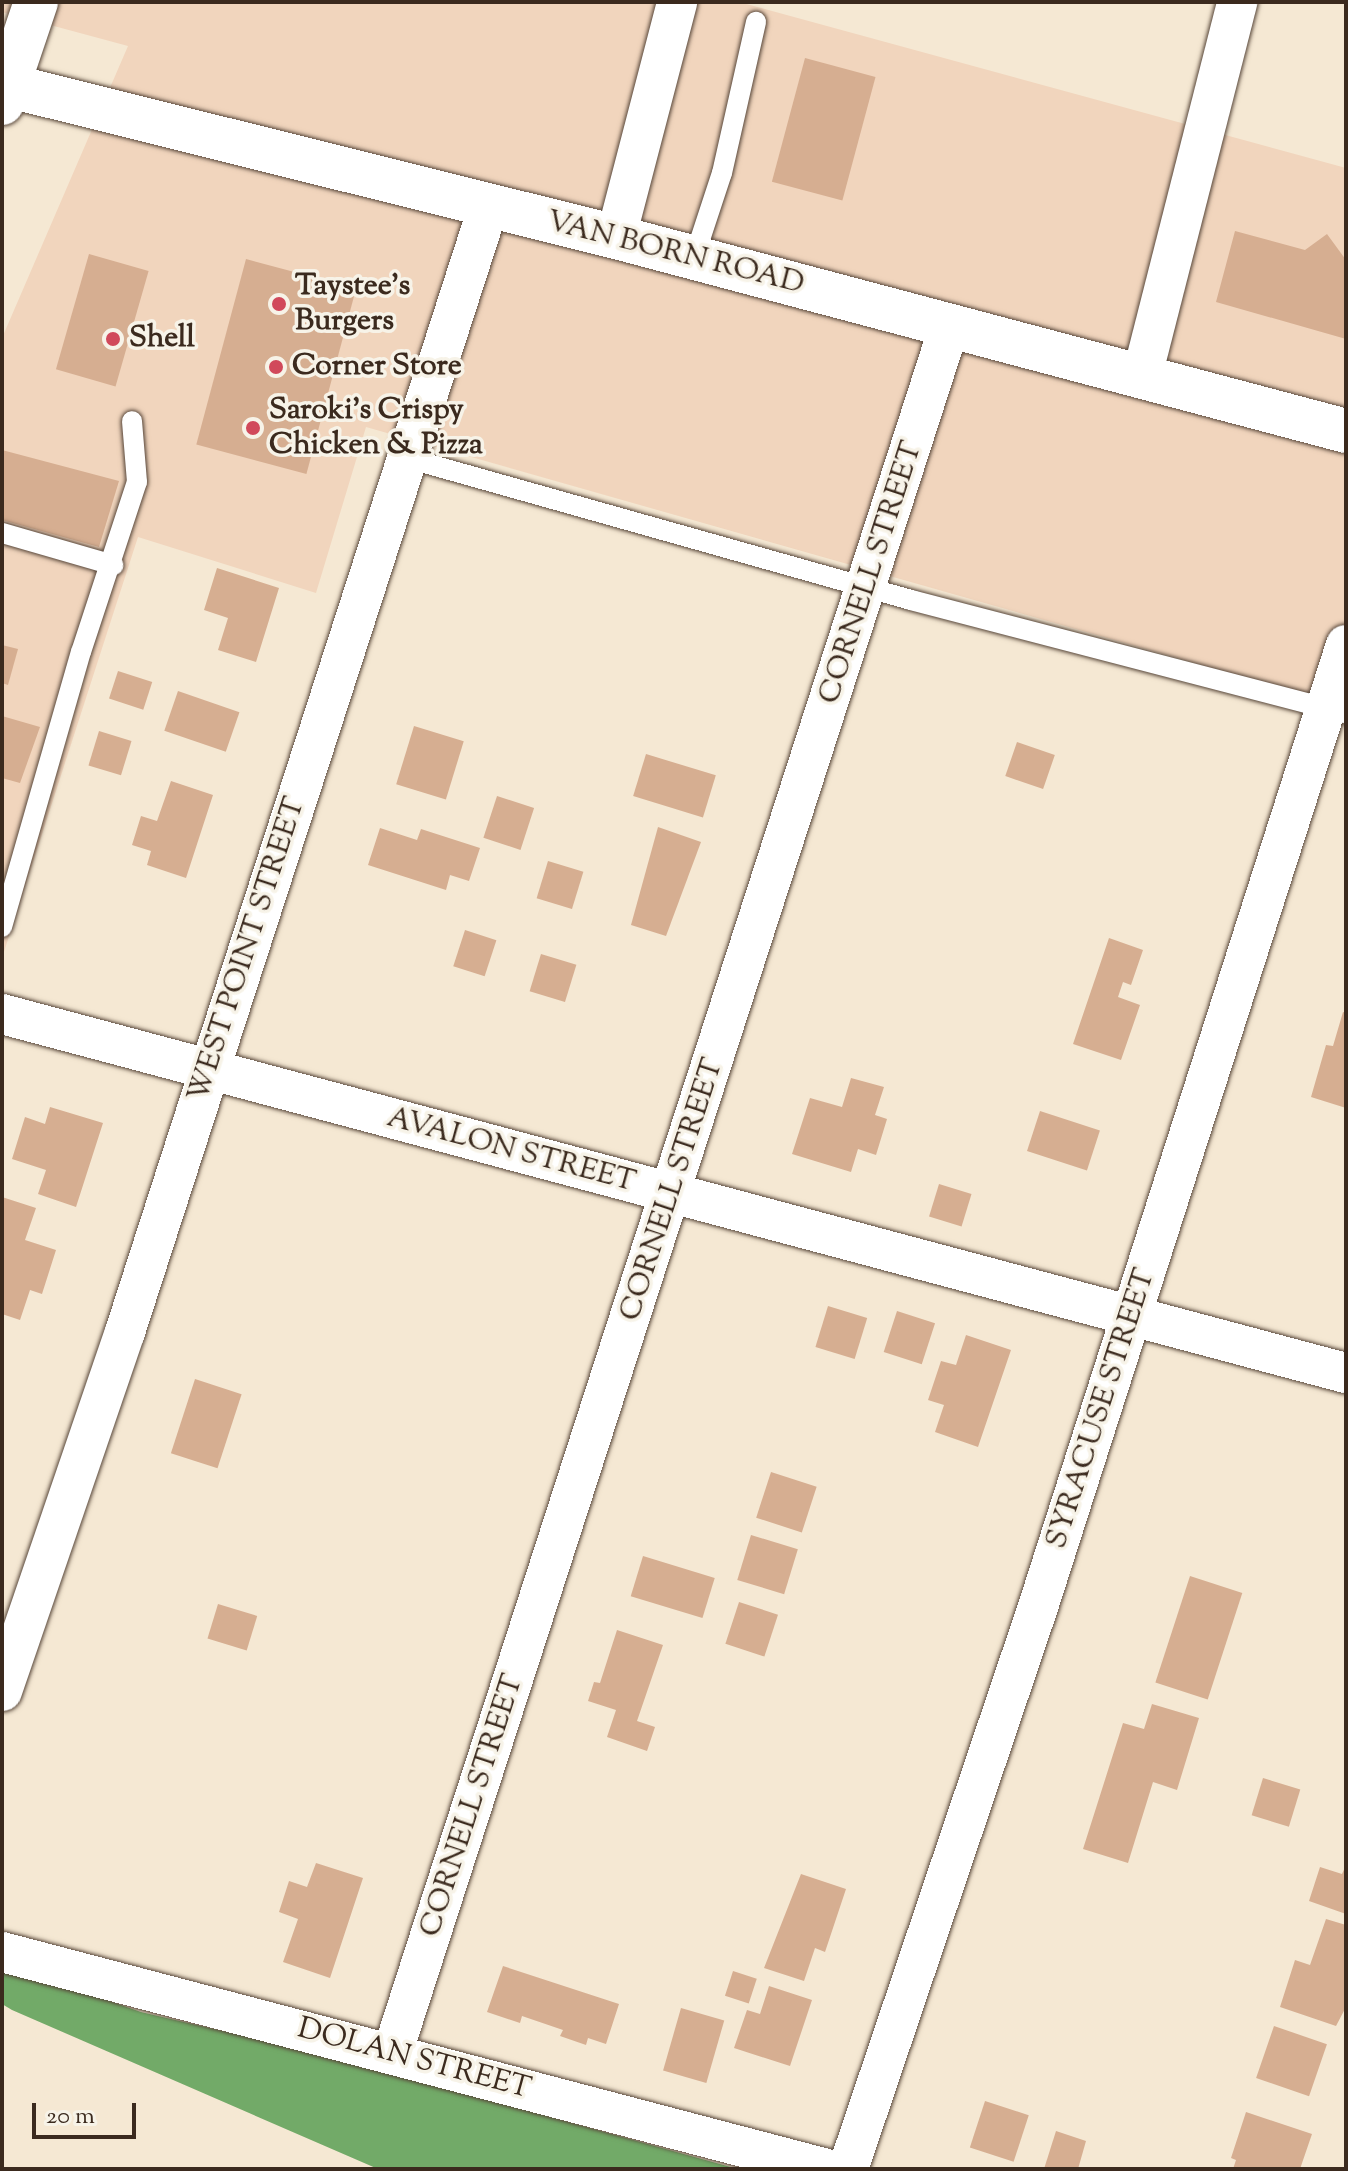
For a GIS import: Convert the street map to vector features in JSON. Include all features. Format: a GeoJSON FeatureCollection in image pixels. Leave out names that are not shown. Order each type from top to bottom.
{"type":"FeatureCollection","features":[{"type":"Feature","properties":{"kind":"main road"},"geometry":{"type":"LineString","coordinates":[[4,91],[36,2]]}},
{"type":"Feature","properties":{"kind":"main road","name":"VAN BORN ROAD"},"geometry":{"type":"LineString","coordinates":[[4,91],[616,237],[1346,431]]}},
{"type":"Feature","properties":{"kind":"street"},"geometry":{"type":"LineString","coordinates":[[616,237],[677,2]]}},
{"type":"Feature","properties":{"kind":"street"},"geometry":{"type":"LineString","coordinates":[[1142,376],[1237,2]]}},
{"type":"Feature","properties":{"kind":"street","name":"WEST POINT STREET"},"geometry":{"type":"LineString","coordinates":[[2,1691],[211,1069],[488,208]]}},
{"type":"Feature","properties":{"kind":"street","name":"CORNELL STREET"},"geometry":{"type":"LineString","coordinates":[[392,2054],[950,324]]}},
{"type":"Feature","properties":{"kind":"street","name":"SYRACUSE STREET"},"geometry":{"type":"LineString","coordinates":[[848,2169],[1336,710],[1346,645]]}},
{"type":"Feature","properties":{"kind":"street","name":"AVALON STREET"},"geometry":{"type":"LineString","coordinates":[[2,1014],[1346,1373]]}},
{"type":"Feature","properties":{"kind":"street","name":"DOLAN STREET"},"geometry":{"type":"LineString","coordinates":[[2,1952],[827,2169]]}},
{"type":"Feature","properties":{"kind":"lane"},"geometry":{"type":"LineString","coordinates":[[694,258],[722,173],[756,22]]}},
{"type":"Feature","properties":{"kind":"lane"},"geometry":{"type":"LineString","coordinates":[[2,927],[81,652],[113,565],[137,482],[132,421]]}},
{"type":"Feature","properties":{"kind":"lane"},"geometry":{"type":"LineString","coordinates":[[407,458],[867,587],[1336,710]]}},
{"type":"Feature","properties":{"kind":"lane"},"geometry":{"type":"LineString","coordinates":[[2,533],[113,565]]}},
{"type":"Feature","properties":{"kind":"shaded area"},"geometry":{"type":"Polygon","coordinates":[[[2,2],[739,2],[1346,168],[1346,706],[366,427],[316,593],[138,537],[2,958],[2,338],[128,46],[2,12],[2,2]]]}},
{"type":"Feature","properties":{"kind":"green space"},"geometry":{"type":"Polygon","coordinates":[[[2,1963],[141,2012],[326,2055],[738,2169],[378,2169],[12,2010],[2,2004],[2,1963]]]}},
{"type":"Feature","properties":{"kind":"building"},"geometry":{"type":"Polygon","coordinates":[[[805,58],[876,77],[842,201],[772,182],[805,58]]]}},
{"type":"Feature","properties":{"kind":"building"},"geometry":{"type":"Polygon","coordinates":[[[1235,231],[1305,250],[1327,234],[1346,260],[1346,339],[1216,302],[1235,231]]]}},
{"type":"Feature","properties":{"kind":"building"},"geometry":{"type":"Polygon","coordinates":[[[89,254],[149,271],[116,386],[56,369],[89,254]]]}},
{"type":"Feature","properties":{"kind":"building","name":"Corner Store"},"geometry":{"type":"Polygon","coordinates":[[[246,259],[356,289],[306,474],[196,444],[246,259]]]}},
{"type":"Feature","properties":{"kind":"building"},"geometry":{"type":"Polygon","coordinates":[[[2,450],[119,481],[99,547],[2,520],[2,450]]]}},
{"type":"Feature","properties":{"kind":"building"},"geometry":{"type":"Polygon","coordinates":[[[217,568],[279,588],[256,662],[218,650],[228,618],[204,610],[217,568]]]}},
{"type":"Feature","properties":{"kind":"building"},"geometry":{"type":"Polygon","coordinates":[[[2,645],[18,649],[8,685],[2,683],[2,645]]]}},
{"type":"Feature","properties":{"kind":"building"},"geometry":{"type":"Polygon","coordinates":[[[118,671],[152,682],[143,710],[109,699],[118,671]]]}},
{"type":"Feature","properties":{"kind":"building"},"geometry":{"type":"Polygon","coordinates":[[[178,691],[239,712],[226,752],[164,731],[178,691]]]}},
{"type":"Feature","properties":{"kind":"building"},"geometry":{"type":"Polygon","coordinates":[[[2,716],[40,727],[20,783],[2,778],[2,716]]]}},
{"type":"Feature","properties":{"kind":"building"},"geometry":{"type":"Polygon","coordinates":[[[414,726],[464,741],[446,800],[396,784],[414,726]]]}},
{"type":"Feature","properties":{"kind":"building"},"geometry":{"type":"Polygon","coordinates":[[[99,731],[132,741],[121,775],[88,765],[99,731]]]}},
{"type":"Feature","properties":{"kind":"building"},"geometry":{"type":"Polygon","coordinates":[[[1017,742],[1055,755],[1043,789],[1005,776],[1017,742]]]}},
{"type":"Feature","properties":{"kind":"building"},"geometry":{"type":"Polygon","coordinates":[[[646,754],[716,775],[703,817],[633,796],[646,754]]]}},
{"type":"Feature","properties":{"kind":"building"},"geometry":{"type":"Polygon","coordinates":[[[171,781],[213,795],[186,878],[147,865],[151,851],[132,845],[141,816],[157,821],[171,781]]]}},
{"type":"Feature","properties":{"kind":"building"},"geometry":{"type":"Polygon","coordinates":[[[497,796],[534,808],[520,850],[483,838],[497,796]]]}},
{"type":"Feature","properties":{"kind":"building"},"geometry":{"type":"Polygon","coordinates":[[[658,827],[701,842],[666,936],[631,925],[658,827]]]}},
{"type":"Feature","properties":{"kind":"building"},"geometry":{"type":"Polygon","coordinates":[[[380,828],[417,840],[421,829],[480,848],[469,881],[450,875],[446,890],[368,865],[380,828]]]}},
{"type":"Feature","properties":{"kind":"building"},"geometry":{"type":"Polygon","coordinates":[[[548,861],[583,872],[572,909],[537,898],[548,861]]]}},
{"type":"Feature","properties":{"kind":"building"},"geometry":{"type":"Polygon","coordinates":[[[465,930],[496,940],[485,976],[453,966],[465,930]]]}},
{"type":"Feature","properties":{"kind":"building"},"geometry":{"type":"Polygon","coordinates":[[[1109,938],[1143,950],[1131,985],[1123,982],[1118,997],[1140,1005],[1121,1060],[1073,1044],[1109,938]]]}},
{"type":"Feature","properties":{"kind":"building"},"geometry":{"type":"Polygon","coordinates":[[[541,954],[576,965],[565,1002],[530,991],[541,954]]]}},
{"type":"Feature","properties":{"kind":"building"},"geometry":{"type":"Polygon","coordinates":[[[1343,1012],[1346,1013],[1346,1108],[1311,1097],[1326,1045],[1333,1046],[1343,1012]]]}},
{"type":"Feature","properties":{"kind":"building"},"geometry":{"type":"Polygon","coordinates":[[[851,1078],[884,1087],[875,1115],[887,1119],[876,1155],[858,1149],[851,1172],[792,1154],[810,1098],[842,1107],[851,1078]]]}},
{"type":"Feature","properties":{"kind":"building"},"geometry":{"type":"Polygon","coordinates":[[[50,1107],[103,1123],[76,1207],[38,1194],[46,1170],[12,1159],[25,1117],[45,1124],[50,1107]]]}},
{"type":"Feature","properties":{"kind":"building"},"geometry":{"type":"Polygon","coordinates":[[[1040,1111],[1100,1130],[1087,1170],[1027,1151],[1040,1111]]]}},
{"type":"Feature","properties":{"kind":"building"},"geometry":{"type":"Polygon","coordinates":[[[939,1184],[972,1194],[962,1226],[929,1217],[939,1184]]]}},
{"type":"Feature","properties":{"kind":"building"},"geometry":{"type":"Polygon","coordinates":[[[2,1197],[36,1208],[25,1240],[56,1250],[42,1294],[30,1290],[20,1320],[2,1314],[2,1197]]]}},
{"type":"Feature","properties":{"kind":"building"},"geometry":{"type":"Polygon","coordinates":[[[828,1306],[867,1318],[855,1359],[815,1347],[828,1306]]]}},
{"type":"Feature","properties":{"kind":"building"},"geometry":{"type":"Polygon","coordinates":[[[897,1311],[935,1323],[922,1364],[884,1352],[897,1311]]]}},
{"type":"Feature","properties":{"kind":"building"},"geometry":{"type":"Polygon","coordinates":[[[966,1335],[1011,1350],[978,1447],[935,1432],[944,1405],[928,1400],[941,1361],[956,1365],[966,1335]]]}},
{"type":"Feature","properties":{"kind":"building"},"geometry":{"type":"Polygon","coordinates":[[[195,1379],[242,1394],[217,1468],[171,1453],[195,1379]]]}},
{"type":"Feature","properties":{"kind":"building"},"geometry":{"type":"Polygon","coordinates":[[[771,1472],[817,1487],[802,1532],[756,1518],[771,1472]]]}},
{"type":"Feature","properties":{"kind":"building"},"geometry":{"type":"Polygon","coordinates":[[[751,1535],[798,1549],[784,1594],[737,1580],[751,1535]]]}},
{"type":"Feature","properties":{"kind":"building"},"geometry":{"type":"Polygon","coordinates":[[[643,1556],[715,1578],[702,1618],[631,1596],[643,1556]]]}},
{"type":"Feature","properties":{"kind":"building"},"geometry":{"type":"Polygon","coordinates":[[[1190,1576],[1242,1593],[1208,1700],[1155,1683],[1190,1576]]]}},
{"type":"Feature","properties":{"kind":"building"},"geometry":{"type":"Polygon","coordinates":[[[739,1602],[778,1615],[764,1657],[725,1644],[739,1602]]]}},
{"type":"Feature","properties":{"kind":"building"},"geometry":{"type":"Polygon","coordinates":[[[218,1604],[257,1616],[247,1650],[207,1638],[218,1604]]]}},
{"type":"Feature","properties":{"kind":"building"},"geometry":{"type":"Polygon","coordinates":[[[617,1630],[663,1645],[637,1721],[655,1727],[647,1751],[607,1737],[616,1710],[588,1701],[594,1682],[600,1683],[617,1630]]]}},
{"type":"Feature","properties":{"kind":"building"},"geometry":{"type":"Polygon","coordinates":[[[1152,1704],[1199,1718],[1177,1790],[1153,1782],[1128,1863],[1083,1849],[1123,1723],[1144,1729],[1152,1704]]]}},
{"type":"Feature","properties":{"kind":"building"},"geometry":{"type":"Polygon","coordinates":[[[1263,1778],[1300,1789],[1289,1827],[1252,1815],[1263,1778]]]}},
{"type":"Feature","properties":{"kind":"building"},"geometry":{"type":"Polygon","coordinates":[[[316,1863],[363,1878],[330,1978],[283,1962],[298,1919],[279,1912],[289,1881],[307,1887],[316,1863]]]}},
{"type":"Feature","properties":{"kind":"building"},"geometry":{"type":"Polygon","coordinates":[[[1346,1865],[1346,1914],[1309,1901],[1320,1867],[1342,1874],[1346,1865]]]}},
{"type":"Feature","properties":{"kind":"building"},"geometry":{"type":"Polygon","coordinates":[[[801,1874],[846,1889],[825,1952],[815,1948],[804,1981],[764,1968],[801,1874]]]}},
{"type":"Feature","properties":{"kind":"building"},"geometry":{"type":"Polygon","coordinates":[[[1326,1919],[1346,1925],[1346,2007],[1336,2026],[1280,2007],[1295,1960],[1310,1965],[1326,1919]]]}},
{"type":"Feature","properties":{"kind":"building"},"geometry":{"type":"Polygon","coordinates":[[[503,1966],[619,2004],[606,2044],[588,2038],[586,2045],[560,2036],[563,2030],[522,2016],[520,2023],[487,2012],[503,1966]]]}},
{"type":"Feature","properties":{"kind":"building"},"geometry":{"type":"Polygon","coordinates":[[[733,1971],[757,1979],[749,2003],[725,1996],[733,1971]]]}},
{"type":"Feature","properties":{"kind":"building"},"geometry":{"type":"Polygon","coordinates":[[[769,1986],[812,2000],[790,2066],[734,2048],[747,2010],[760,2014],[769,1986]]]}},
{"type":"Feature","properties":{"kind":"building"},"geometry":{"type":"Polygon","coordinates":[[[681,2008],[724,2020],[706,2083],[663,2070],[681,2008]]]}},
{"type":"Feature","properties":{"kind":"building"},"geometry":{"type":"Polygon","coordinates":[[[1274,2026],[1327,2044],[1309,2096],[1256,2078],[1274,2026]]]}},
{"type":"Feature","properties":{"kind":"building"},"geometry":{"type":"Polygon","coordinates":[[[985,2101],[1029,2115],[1014,2162],[970,2148],[985,2101]]]}},
{"type":"Feature","properties":{"kind":"building"},"geometry":{"type":"Polygon","coordinates":[[[1246,2112],[1312,2134],[1300,2169],[1233,2169],[1236,2160],[1231,2158],[1246,2112]]]}},
{"type":"Feature","properties":{"kind":"building"},"geometry":{"type":"Polygon","coordinates":[[[1056,2131],[1086,2141],[1078,2169],[1044,2169],[1056,2131]]]}},
{"type":"Feature","properties":{"kind":"place","name":"Taystee's Burgers"},"geometry":{"type":"Point","coordinates":[279,304]}},
{"type":"Feature","properties":{"kind":"place","name":"Shell"},"geometry":{"type":"Point","coordinates":[113,339]}},
{"type":"Feature","properties":{"kind":"place","name":"Corner Store"},"geometry":{"type":"Point","coordinates":[276,367]}},
{"type":"Feature","properties":{"kind":"place","name":"Saroki's Crispy Chicken & Pizza"},"geometry":{"type":"Point","coordinates":[253,428]}}]}
